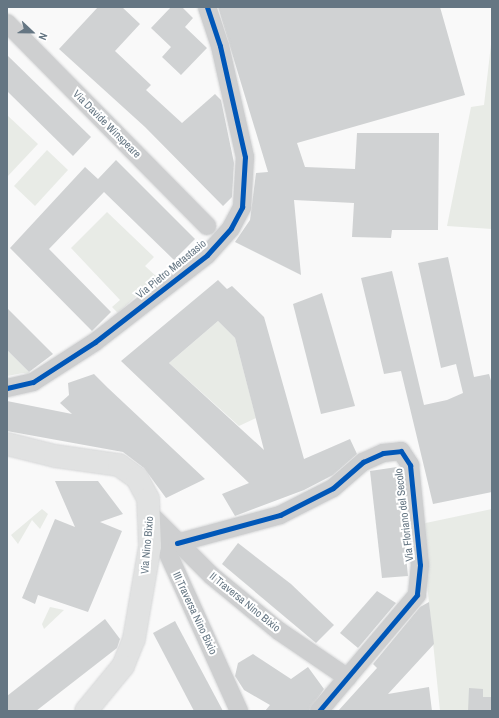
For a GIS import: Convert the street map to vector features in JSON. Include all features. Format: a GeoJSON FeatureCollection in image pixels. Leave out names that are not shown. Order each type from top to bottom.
{"type":"FeatureCollection","features":[{"type":"Feature","properties":{"kind":"street","name":"Via Pietro Metastasio"},"geometry":{"type":"LineString","coordinates":[[7,388],[33,382],[95,342],[207,255],[237,218],[242,207],[245,158],[220,46],[207,7]]}},
{"type":"Feature","properties":{"kind":"street","name":"Via Davide Winspeare"},"geometry":{"type":"LineString","coordinates":[[7,23],[207,226]]}},
{"type":"Feature","properties":{"kind":"street","name":"Via Nino Bixio"},"geometry":{"type":"LineString","coordinates":[[7,444],[55,456],[119,465],[137,478],[151,515],[134,640],[123,666],[86,711]]}},
{"type":"Feature","properties":{"kind":"street","name":"Via Floriano del Secolo"},"geometry":{"type":"LineString","coordinates":[[177,543],[280,515],[333,488],[363,462],[383,453],[401,451],[410,465],[420,565],[418,595],[348,678]]}},
{"type":"Feature","properties":{"kind":"street","name":"II Traversa Nino Bixio"},"geometry":{"type":"LineString","coordinates":[[151,515],[177,543],[212,576],[279,630],[348,678]]}},
{"type":"Feature","properties":{"kind":"street","name":"III Traversa Nino Bixio"},"geometry":{"type":"LineString","coordinates":[[151,515],[239,711]]}},
{"type":"Feature","properties":{"kind":"street"},"geometry":{"type":"LineString","coordinates":[[319,711],[348,678]]}},
{"type":"Feature","properties":{"kind":"shaded area"},"geometry":{"type":"Polygon","coordinates":[[[492,36],[492,229],[447,226],[471,107],[484,105],[492,36]]]}},
{"type":"Feature","properties":{"kind":"shaded area"},"geometry":{"type":"Polygon","coordinates":[[[7,115],[38,144],[7,177],[7,115]]]}},
{"type":"Feature","properties":{"kind":"shaded area"},"geometry":{"type":"Polygon","coordinates":[[[47,150],[68,170],[35,206],[14,186],[47,150]]]}},
{"type":"Feature","properties":{"kind":"shaded area"},"geometry":{"type":"Polygon","coordinates":[[[107,212],[154,257],[145,266],[157,277],[118,313],[112,307],[120,300],[71,248],[107,212]]]}},
{"type":"Feature","properties":{"kind":"shaded area"},"geometry":{"type":"Polygon","coordinates":[[[218,321],[235,338],[256,418],[239,426],[169,363],[218,321]]]}},
{"type":"Feature","properties":{"kind":"shaded area"},"geometry":{"type":"Polygon","coordinates":[[[7,350],[32,375],[23,373],[7,376],[7,350]]]}},
{"type":"Feature","properties":{"kind":"shaded area"},"geometry":{"type":"Polygon","coordinates":[[[42,509],[48,514],[40,529],[32,520],[18,544],[11,535],[42,509]]]}},
{"type":"Feature","properties":{"kind":"shaded area"},"geometry":{"type":"Polygon","coordinates":[[[492,509],[492,711],[440,711],[421,524],[492,509]]]}},
{"type":"Feature","properties":{"kind":"shaded area"},"geometry":{"type":"Polygon","coordinates":[[[50,607],[64,610],[44,629],[42,624],[50,607]]]}},
{"type":"Feature","properties":{"kind":"building"},"geometry":{"type":"Polygon","coordinates":[[[98,7],[122,7],[140,24],[115,51],[151,85],[146,90],[182,123],[215,94],[221,100],[234,163],[232,197],[223,206],[145,127],[59,49],[98,7]]]}},
{"type":"Feature","properties":{"kind":"building"},"geometry":{"type":"Polygon","coordinates":[[[171,7],[182,7],[193,18],[185,27],[207,48],[181,75],[162,57],[171,47],[151,28],[171,7]]]}},
{"type":"Feature","properties":{"kind":"building"},"geometry":{"type":"Polygon","coordinates":[[[218,7],[440,7],[465,95],[297,143],[305,167],[355,169],[357,133],[439,133],[438,230],[392,230],[391,238],[352,237],[354,203],[294,200],[301,275],[235,242],[250,220],[256,173],[268,172],[218,7]]]}},
{"type":"Feature","properties":{"kind":"building"},"geometry":{"type":"Polygon","coordinates":[[[7,55],[91,137],[73,156],[7,91],[7,55]]]}},
{"type":"Feature","properties":{"kind":"building"},"geometry":{"type":"Polygon","coordinates":[[[116,160],[195,239],[174,260],[104,192],[49,249],[111,312],[92,331],[10,248],[85,167],[98,179],[116,160]]]}},
{"type":"Feature","properties":{"kind":"building"},"geometry":{"type":"Polygon","coordinates":[[[448,257],[474,377],[489,374],[492,384],[492,492],[433,504],[401,371],[384,374],[361,278],[392,271],[424,405],[447,400],[463,393],[456,364],[441,368],[418,263],[448,257]]]}},
{"type":"Feature","properties":{"kind":"building"},"geometry":{"type":"Polygon","coordinates":[[[218,280],[227,289],[232,286],[264,317],[304,459],[350,439],[357,454],[333,475],[304,490],[235,516],[222,494],[249,483],[121,361],[218,280]],[[218,321],[169,363],[264,450],[235,338],[218,321]]]}},
{"type":"Feature","properties":{"kind":"building"},"geometry":{"type":"Polygon","coordinates":[[[322,293],[355,406],[321,414],[293,304],[322,293]]]}},
{"type":"Feature","properties":{"kind":"building"},"geometry":{"type":"Polygon","coordinates":[[[7,308],[53,354],[29,372],[7,350],[7,308]]]}},
{"type":"Feature","properties":{"kind":"building"},"geometry":{"type":"Polygon","coordinates":[[[94,374],[205,479],[166,498],[144,468],[123,452],[7,431],[7,401],[72,414],[60,403],[69,395],[68,383],[94,374]]]}},
{"type":"Feature","properties":{"kind":"building"},"geometry":{"type":"Polygon","coordinates":[[[397,467],[408,576],[382,578],[370,471],[397,467]]]}},
{"type":"Feature","properties":{"kind":"building"},"geometry":{"type":"Polygon","coordinates":[[[55,481],[98,481],[123,514],[100,522],[122,531],[88,612],[38,595],[35,604],[22,598],[55,519],[75,527],[55,481]]]}},
{"type":"Feature","properties":{"kind":"building"},"geometry":{"type":"Polygon","coordinates":[[[238,543],[291,584],[334,625],[316,643],[222,564],[238,543]]]}},
{"type":"Feature","properties":{"kind":"building"},"geometry":{"type":"Polygon","coordinates":[[[377,591],[396,603],[358,648],[340,633],[377,591]]]}},
{"type":"Feature","properties":{"kind":"building"},"geometry":{"type":"Polygon","coordinates":[[[429,602],[434,644],[388,694],[429,687],[432,711],[338,711],[377,668],[373,664],[420,607],[429,602]]]}},
{"type":"Feature","properties":{"kind":"building"},"geometry":{"type":"Polygon","coordinates":[[[105,619],[120,639],[117,648],[36,711],[7,711],[7,696],[105,619]]]}},
{"type":"Feature","properties":{"kind":"building"},"geometry":{"type":"Polygon","coordinates":[[[175,621],[223,711],[194,711],[153,633],[175,621]]]}},
{"type":"Feature","properties":{"kind":"building"},"geometry":{"type":"Polygon","coordinates":[[[253,654],[291,679],[308,667],[324,689],[309,711],[265,711],[270,705],[244,690],[235,676],[238,663],[253,654]]]}},
{"type":"Feature","properties":{"kind":"building"},"geometry":{"type":"Polygon","coordinates":[[[469,688],[483,689],[483,697],[492,697],[492,711],[468,711],[469,688]]]}},
{"type":"Feature","properties":{"kind":"cycle path"},"geometry":{"type":"LineString","coordinates":[[7,388],[33,382],[95,342],[207,255],[231,228],[242,207],[245,157],[220,46],[207,7]]}},
{"type":"Feature","properties":{"kind":"cycle path"},"geometry":{"type":"LineString","coordinates":[[177,543],[280,515],[333,488],[363,462],[383,453],[401,451],[410,465],[420,565],[417,595],[319,711]]}}]}
